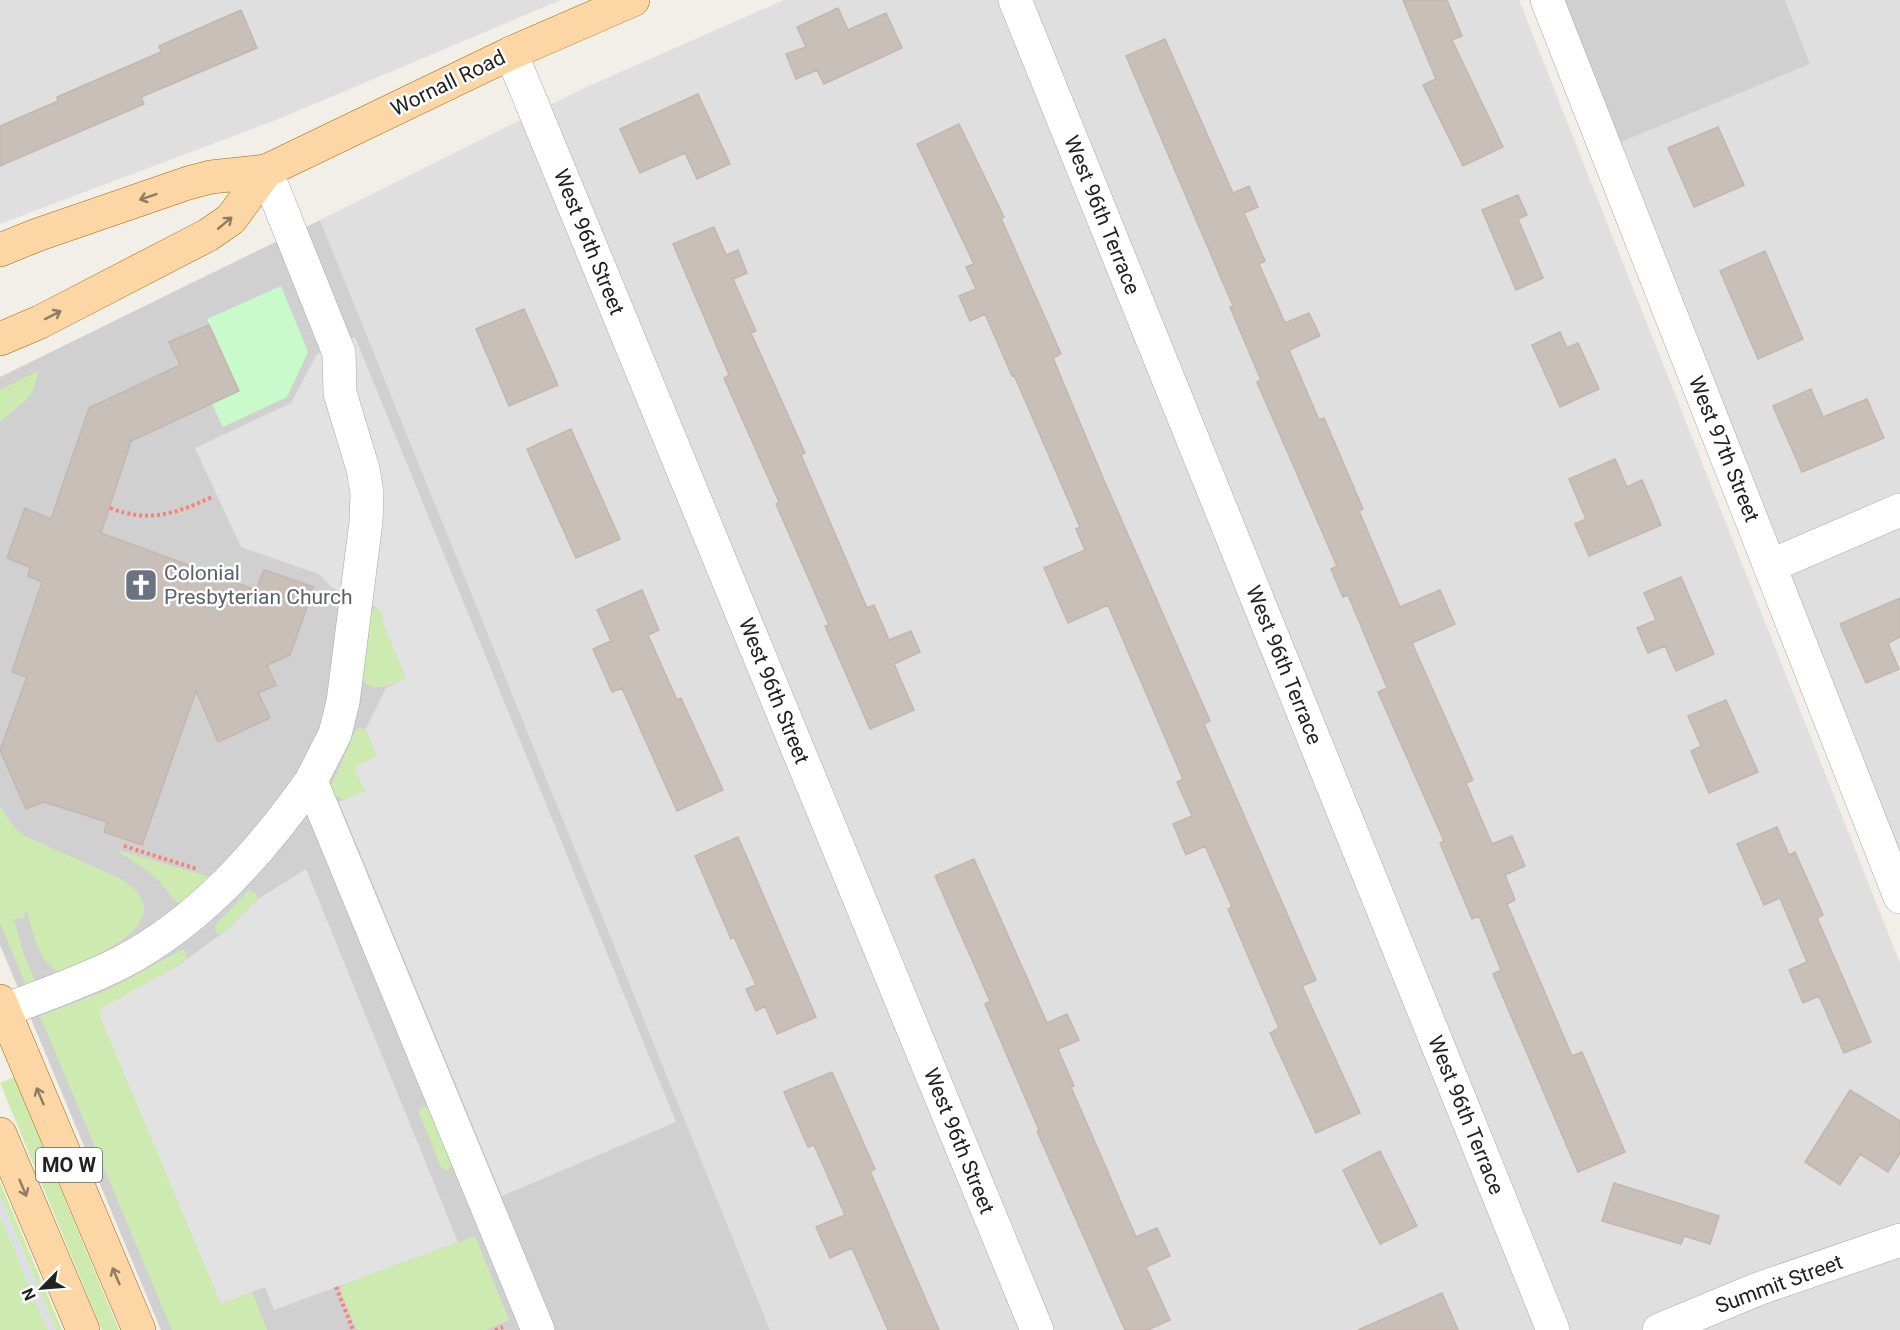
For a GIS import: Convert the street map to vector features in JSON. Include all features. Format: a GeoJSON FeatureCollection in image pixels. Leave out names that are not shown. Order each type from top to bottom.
{"type":"FeatureCollection","features":[{"type":"Feature","properties":{"kind":"main road","name":"Wornall Road"},"geometry":{"type":"LineString","coordinates":[[0,250],[36,235],[188,183],[211,177],[266,171],[511,52],[633,0]]}},
{"type":"Feature","properties":{"kind":"main road","name":"Wornall Road"},"geometry":{"type":"LineString","coordinates":[[0,339],[40,322],[208,235],[231,219],[266,171]]}},
{"type":"Feature","properties":{"kind":"main road","name":"MO W"},"geometry":{"type":"LineString","coordinates":[[1,1008],[139,1330]]}},
{"type":"Feature","properties":{"kind":"main road","name":"MO W"},"geometry":{"type":"LineString","coordinates":[[0,1134],[83,1330]]}},
{"type":"Feature","properties":{"kind":"street","name":"West 96th Terrace"},"geometry":{"type":"LineString","coordinates":[[1015,0],[1553,1330]]}},
{"type":"Feature","properties":{"kind":"street","name":"West 97th Street"},"geometry":{"type":"LineString","coordinates":[[1546,0],[1900,897]]}},
{"type":"Feature","properties":{"kind":"street","name":"West 96th Street"},"geometry":{"type":"LineString","coordinates":[[511,52],[1037,1330]]}},
{"type":"Feature","properties":{"kind":"street"},"geometry":{"type":"LineString","coordinates":[[1,1008],[99,973],[153,944],[189,917],[251,860],[311,780],[335,734],[343,702],[364,544],[367,493],[363,469],[340,393],[339,353],[266,171]]}},
{"type":"Feature","properties":{"kind":"street"},"geometry":{"type":"LineString","coordinates":[[1770,566],[1900,510]]}},
{"type":"Feature","properties":{"kind":"street"},"geometry":{"type":"LineString","coordinates":[[311,780],[538,1330]]}},
{"type":"Feature","properties":{"kind":"street","name":"Summit Street"},"geometry":{"type":"LineString","coordinates":[[1659,1330],[1758,1289],[1900,1240]]}},
{"type":"Feature","properties":{"kind":"path"},"geometry":{"type":"LineString","coordinates":[[110,508],[133,515],[166,515],[212,497]]}},
{"type":"Feature","properties":{"kind":"path"},"geometry":{"type":"LineString","coordinates":[[124,846],[198,869]]}},
{"type":"Feature","properties":{"kind":"path"},"geometry":{"type":"LineString","coordinates":[[336,1287],[353,1330]]}},
{"type":"Feature","properties":{"kind":"shaded area"},"geometry":{"type":"Polygon","coordinates":[[[0,0],[561,0],[281,118],[0,224],[0,0]]]}},
{"type":"Feature","properties":{"kind":"shaded area"},"geometry":{"type":"Polygon","coordinates":[[[784,0],[1519,0],[1900,963],[1900,1330],[770,1330],[320,220],[584,88],[784,0]]]}},
{"type":"Feature","properties":{"kind":"shaded area"},"geometry":{"type":"Polygon","coordinates":[[[1561,0],[1785,0],[1810,64],[1619,143],[1561,0]]]}},
{"type":"Feature","properties":{"kind":"shaded area"},"geometry":{"type":"Polygon","coordinates":[[[1785,0],[1900,0],[1900,857],[1619,143],[1810,64],[1785,0]]]}},
{"type":"Feature","properties":{"kind":"shaded area"},"geometry":{"type":"Polygon","coordinates":[[[320,220],[770,1330],[161,1330],[0,945],[0,377],[320,220]]]}},
{"type":"Feature","properties":{"kind":"shaded area"},"geometry":{"type":"Polygon","coordinates":[[[355,337],[676,1122],[502,1196],[339,802],[365,791],[355,771],[356,766],[377,757],[366,729],[386,688],[406,678],[383,623],[382,612],[378,608],[331,587],[319,574],[241,547],[195,448],[291,403],[317,354],[355,337]]]}},
{"type":"Feature","properties":{"kind":"shaded area"},"geometry":{"type":"Polygon","coordinates":[[[306,869],[458,1242],[274,1310],[265,1287],[221,1304],[99,1014],[102,1008],[179,965],[228,929],[258,899],[306,869]]]}},
{"type":"Feature","properties":{"kind":"shaded area"},"geometry":{"type":"Polygon","coordinates":[[[0,1197],[56,1330],[48,1330],[0,1215],[0,1197]]]}},
{"type":"Feature","properties":{"kind":"green space"},"geometry":{"type":"Polygon","coordinates":[[[281,286],[308,352],[287,397],[223,427],[212,404],[239,391],[207,319],[281,286]]]}},
{"type":"Feature","properties":{"kind":"green space"},"geometry":{"type":"Polygon","coordinates":[[[38,371],[33,391],[0,422],[0,390],[38,371]]]}},
{"type":"Feature","properties":{"kind":"green space"},"geometry":{"type":"Polygon","coordinates":[[[378,608],[382,611],[383,623],[406,678],[378,687],[367,684],[363,680],[371,615],[373,610],[378,608]]]}},
{"type":"Feature","properties":{"kind":"green space"},"geometry":{"type":"Polygon","coordinates":[[[359,728],[366,729],[377,757],[355,771],[365,791],[343,800],[333,793],[331,786],[355,732],[359,728]]]}},
{"type":"Feature","properties":{"kind":"green space"},"geometry":{"type":"Polygon","coordinates":[[[0,807],[12,825],[25,836],[121,879],[139,894],[144,909],[139,923],[128,936],[92,957],[59,972],[41,954],[25,911],[24,918],[14,919],[23,952],[35,981],[26,985],[0,923],[0,807]]]}},
{"type":"Feature","properties":{"kind":"green space"},"geometry":{"type":"Polygon","coordinates":[[[121,851],[210,877],[185,902],[180,903],[160,882],[141,866],[120,853],[121,851]]]}},
{"type":"Feature","properties":{"kind":"green space"},"geometry":{"type":"Polygon","coordinates":[[[249,890],[256,893],[258,899],[223,933],[217,934],[216,924],[249,890]]]}},
{"type":"Feature","properties":{"kind":"green space"},"geometry":{"type":"Polygon","coordinates":[[[182,950],[185,951],[187,959],[150,982],[221,1304],[252,1292],[267,1330],[172,1330],[40,1016],[105,991],[182,950]]]}},
{"type":"Feature","properties":{"kind":"green space"},"geometry":{"type":"Polygon","coordinates":[[[14,1077],[119,1330],[102,1330],[0,1083],[14,1077]]]}},
{"type":"Feature","properties":{"kind":"green space"},"geometry":{"type":"Polygon","coordinates":[[[429,1105],[452,1162],[448,1171],[441,1167],[418,1110],[429,1105]]]}},
{"type":"Feature","properties":{"kind":"green space"},"geometry":{"type":"Polygon","coordinates":[[[0,1182],[62,1330],[56,1330],[0,1197],[0,1182]]]}},
{"type":"Feature","properties":{"kind":"green space"},"geometry":{"type":"Polygon","coordinates":[[[0,1215],[48,1330],[0,1330],[0,1215]]]}},
{"type":"Feature","properties":{"kind":"green space"},"geometry":{"type":"Polygon","coordinates":[[[475,1236],[509,1320],[486,1330],[357,1330],[341,1292],[342,1285],[475,1236]]]}},
{"type":"Feature","properties":{"kind":"building"},"geometry":{"type":"Polygon","coordinates":[[[1403,0],[1447,0],[1462,36],[1452,40],[1503,147],[1463,166],[1423,85],[1436,79],[1403,0]]]}},
{"type":"Feature","properties":{"kind":"building"},"geometry":{"type":"Polygon","coordinates":[[[838,8],[848,30],[886,13],[902,48],[824,84],[817,70],[796,79],[786,54],[806,47],[797,27],[838,8]]]}},
{"type":"Feature","properties":{"kind":"building"},"geometry":{"type":"Polygon","coordinates":[[[241,10],[257,48],[141,97],[144,104],[0,166],[0,126],[58,101],[57,97],[161,52],[159,46],[241,10]]]}},
{"type":"Feature","properties":{"kind":"building"},"geometry":{"type":"Polygon","coordinates":[[[1165,39],[1233,193],[1249,186],[1258,207],[1244,213],[1265,261],[1259,264],[1285,323],[1309,313],[1320,336],[1289,350],[1319,420],[1324,418],[1363,509],[1359,511],[1400,607],[1440,590],[1455,624],[1412,643],[1473,780],[1466,783],[1492,844],[1512,836],[1525,866],[1505,875],[1515,900],[1507,904],[1572,1056],[1582,1052],[1625,1152],[1578,1172],[1493,974],[1501,970],[1479,916],[1472,919],[1440,843],[1444,841],[1378,692],[1387,688],[1348,595],[1343,597],[1331,569],[1337,566],[1257,382],[1261,380],[1230,307],[1233,306],[1126,56],[1165,39]]]}},
{"type":"Feature","properties":{"kind":"building"},"geometry":{"type":"Polygon","coordinates":[[[698,94],[730,164],[697,179],[685,153],[640,173],[620,129],[698,94]]]}},
{"type":"Feature","properties":{"kind":"building"},"geometry":{"type":"Polygon","coordinates":[[[959,124],[1004,217],[1001,218],[1061,354],[1053,358],[1210,721],[1204,724],[1316,980],[1302,986],[1360,1113],[1316,1133],[1270,1033],[1279,1028],[1228,909],[1232,907],[1205,846],[1186,855],[1173,824],[1192,816],[1177,782],[1183,779],[1108,605],[1068,623],[1044,568],[1085,550],[1076,529],[1080,527],[985,314],[970,321],[959,296],[976,289],[966,267],[974,264],[917,144],[959,124]]]}},
{"type":"Feature","properties":{"kind":"building"},"geometry":{"type":"Polygon","coordinates":[[[1718,127],[1744,185],[1694,207],[1668,148],[1718,127]]]}},
{"type":"Feature","properties":{"kind":"building"},"geometry":{"type":"Polygon","coordinates":[[[1518,195],[1527,215],[1518,219],[1543,278],[1516,290],[1482,210],[1518,195]]]}},
{"type":"Feature","properties":{"kind":"building"},"geometry":{"type":"Polygon","coordinates":[[[714,227],[726,255],[738,250],[747,273],[733,279],[756,331],[751,333],[805,453],[801,455],[867,608],[874,605],[889,640],[911,631],[920,652],[894,664],[914,710],[870,729],[825,626],[829,625],[776,504],[779,502],[724,378],[729,375],[673,244],[714,227]]]}},
{"type":"Feature","properties":{"kind":"building"},"geometry":{"type":"Polygon","coordinates":[[[1765,251],[1803,339],[1758,359],[1720,271],[1765,251]]]}},
{"type":"Feature","properties":{"kind":"building"},"geometry":{"type":"Polygon","coordinates":[[[524,309],[558,385],[509,406],[476,329],[524,309]]]}},
{"type":"Feature","properties":{"kind":"building","name":"Colonial Presbyterian Church"},"geometry":{"type":"Polygon","coordinates":[[[209,325],[239,391],[131,441],[101,533],[256,590],[264,570],[314,587],[290,655],[267,665],[276,685],[258,693],[270,718],[218,742],[196,691],[142,845],[104,832],[107,822],[44,802],[26,809],[0,750],[27,677],[12,672],[42,582],[28,576],[30,567],[7,558],[25,508],[51,519],[89,408],[180,365],[169,342],[209,325]]]}},
{"type":"Feature","properties":{"kind":"building"},"geometry":{"type":"Polygon","coordinates":[[[1560,332],[1567,348],[1578,343],[1599,389],[1560,407],[1532,345],[1560,332]]]}},
{"type":"Feature","properties":{"kind":"building"},"geometry":{"type":"Polygon","coordinates":[[[1811,389],[1823,417],[1867,399],[1884,438],[1802,472],[1773,406],[1811,389]]]}},
{"type":"Feature","properties":{"kind":"building"},"geometry":{"type":"Polygon","coordinates":[[[571,429],[620,539],[576,558],[527,449],[571,429]]]}},
{"type":"Feature","properties":{"kind":"building"},"geometry":{"type":"Polygon","coordinates":[[[1615,459],[1627,487],[1642,480],[1661,525],[1589,556],[1575,524],[1586,519],[1569,479],[1615,459]]]}},
{"type":"Feature","properties":{"kind":"building"},"geometry":{"type":"Polygon","coordinates":[[[1681,577],[1714,654],[1676,671],[1665,646],[1648,653],[1637,628],[1656,620],[1644,593],[1681,577]]]}},
{"type":"Feature","properties":{"kind":"building"},"geometry":{"type":"Polygon","coordinates":[[[642,590],[659,630],[648,635],[677,700],[681,698],[723,790],[677,811],[622,688],[612,692],[593,649],[611,641],[597,610],[642,590]]]}},
{"type":"Feature","properties":{"kind":"building"},"geometry":{"type":"Polygon","coordinates":[[[1900,598],[1900,637],[1888,643],[1899,669],[1866,683],[1840,624],[1900,598]]]}},
{"type":"Feature","properties":{"kind":"building"},"geometry":{"type":"Polygon","coordinates":[[[1726,700],[1758,772],[1709,793],[1691,751],[1701,746],[1688,716],[1726,700]]]}},
{"type":"Feature","properties":{"kind":"building"},"geometry":{"type":"Polygon","coordinates":[[[1777,827],[1789,855],[1795,852],[1823,915],[1817,918],[1871,1042],[1844,1053],[1819,996],[1803,1003],[1789,970],[1807,962],[1780,898],[1764,905],[1737,844],[1777,827]]]}},
{"type":"Feature","properties":{"kind":"building"},"geometry":{"type":"Polygon","coordinates":[[[738,837],[816,1017],[777,1034],[765,1006],[756,1011],[746,989],[756,985],[734,937],[731,939],[695,856],[738,837]]]}},
{"type":"Feature","properties":{"kind":"building"},"geometry":{"type":"Polygon","coordinates":[[[974,859],[1047,1023],[1067,1014],[1079,1040],[1058,1049],[1074,1086],[1071,1087],[1136,1237],[1157,1228],[1170,1256],[1146,1267],[1170,1320],[1148,1330],[1125,1330],[1037,1131],[1039,1130],[985,1004],[990,1001],[935,876],[974,859]]]}},
{"type":"Feature","properties":{"kind":"building"},"geometry":{"type":"Polygon","coordinates":[[[832,1072],[875,1169],[870,1171],[939,1330],[888,1330],[852,1248],[830,1258],[816,1227],[845,1215],[814,1145],[808,1147],[784,1092],[832,1072]]]}},
{"type":"Feature","properties":{"kind":"building"},"geometry":{"type":"Polygon","coordinates":[[[1850,1090],[1900,1121],[1900,1153],[1888,1172],[1860,1154],[1840,1185],[1805,1162],[1850,1090]]]}},
{"type":"Feature","properties":{"kind":"building"},"geometry":{"type":"Polygon","coordinates":[[[1380,1151],[1417,1226],[1380,1244],[1343,1170],[1380,1151]]]}},
{"type":"Feature","properties":{"kind":"building"},"geometry":{"type":"Polygon","coordinates":[[[1614,1183],[1719,1216],[1710,1244],[1684,1236],[1681,1244],[1602,1221],[1614,1183]]]}},
{"type":"Feature","properties":{"kind":"building"},"geometry":{"type":"Polygon","coordinates":[[[1442,1293],[1458,1330],[1358,1330],[1442,1293]]]}},
{"type":"Feature","properties":{"kind":"place","name":"Colonial Presbyterian Church"},"geometry":{"type":"Point","coordinates":[141,585]}}]}
